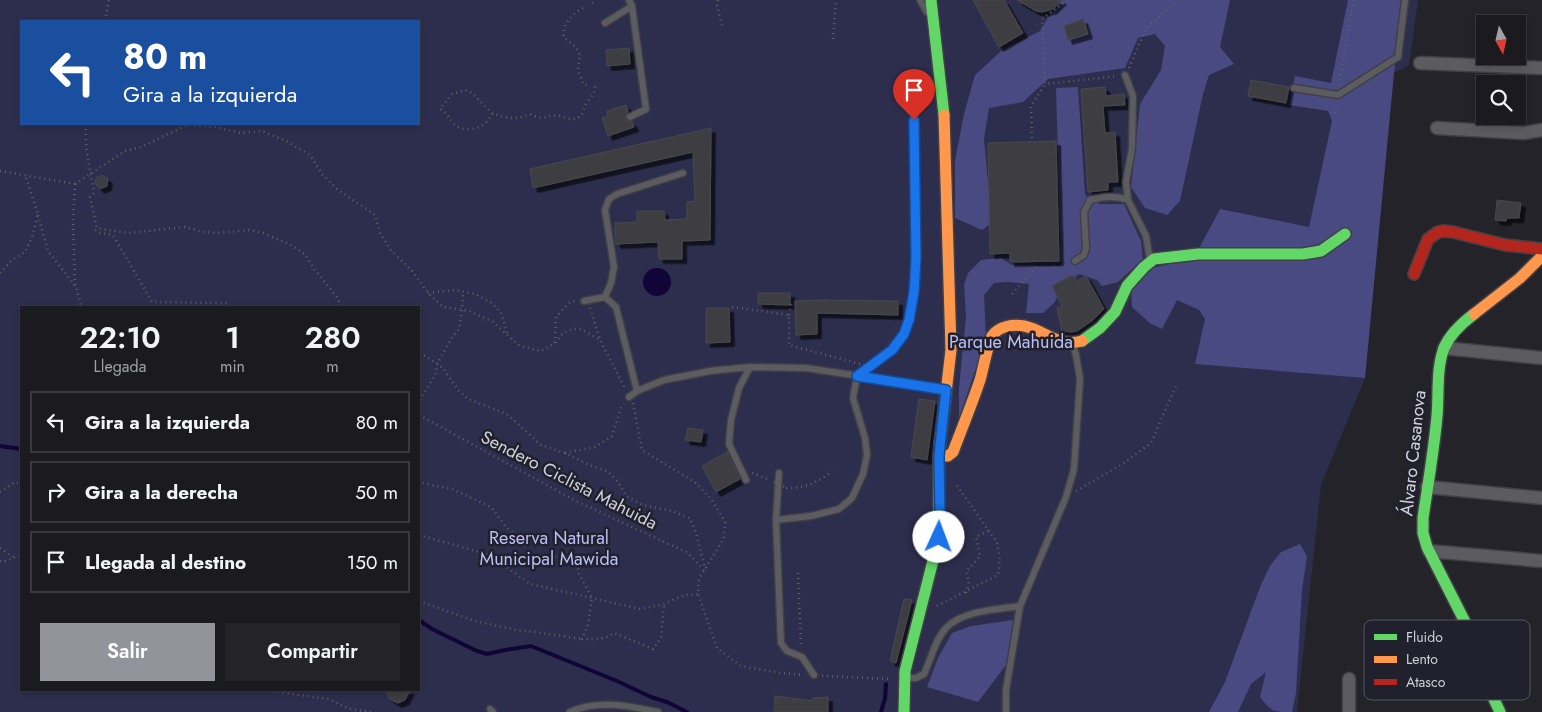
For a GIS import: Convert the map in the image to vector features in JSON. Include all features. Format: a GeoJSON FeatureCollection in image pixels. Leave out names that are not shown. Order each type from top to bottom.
{"type":"FeatureCollection","features":[{"type":"Feature","properties":{"kind":"street"},"geometry":{"type":"LineString","coordinates":[[904,712],[905,671],[939,537],[939,456],[951,350],[944,113],[931,0]]}},
{"type":"Feature","properties":{"kind":"street"},"geometry":{"type":"LineString","coordinates":[[1420,63],[1542,68]]}},
{"type":"Feature","properties":{"kind":"street"},"geometry":{"type":"LineString","coordinates":[[1437,128],[1524,133],[1542,130]]}},
{"type":"Feature","properties":{"kind":"street"},"geometry":{"type":"LineString","coordinates":[[1414,274],[1428,239],[1443,231],[1505,245],[1542,249]]}},
{"type":"Feature","properties":{"kind":"street"},"geometry":{"type":"LineString","coordinates":[[939,456],[948,456],[953,452],[980,382],[992,336],[1000,328],[1024,326],[1062,342],[1082,341],[1100,328],[1116,312],[1127,286],[1154,259],[1198,254],[1303,254],[1321,252],[1345,234]]}},
{"type":"Feature","properties":{"kind":"street","name":"Álvaro Casanova"},"geometry":{"type":"LineString","coordinates":[[1464,620],[1424,540],[1422,526],[1437,415],[1439,369],[1448,339],[1461,324],[1520,278],[1542,256]]}},
{"type":"Feature","properties":{"kind":"street"},"geometry":{"type":"LineString","coordinates":[[1444,348],[1542,358]]}},
{"type":"Feature","properties":{"kind":"street"},"geometry":{"type":"LineString","coordinates":[[1427,487],[1542,498]]}},
{"type":"Feature","properties":{"kind":"street"},"geometry":{"type":"LineString","coordinates":[[1429,551],[1542,561]]}},
{"type":"Feature","properties":{"kind":"street"},"geometry":{"type":"LineString","coordinates":[[1349,679],[1349,712]]}},
{"type":"Feature","properties":{"kind":"street","name":"Álvaro Casanova"},"geometry":{"type":"LineString","coordinates":[[1494,700],[1500,712]]}},
{"type":"Feature","properties":{"kind":"lane"},"geometry":{"type":"LineString","coordinates":[[920,0],[933,21]]}},
{"type":"Feature","properties":{"kind":"lane"},"geometry":{"type":"LineString","coordinates":[[1294,88],[1338,96],[1398,56],[1406,0]]}},
{"type":"Feature","properties":{"kind":"lane"},"geometry":{"type":"LineString","coordinates":[[605,23],[631,3],[646,109],[630,117]]}},
{"type":"Feature","properties":{"kind":"lane"},"geometry":{"type":"LineString","coordinates":[[1125,75],[1133,96],[1132,148],[1126,182],[1128,200],[1146,236],[1150,262]]}},
{"type":"Feature","properties":{"kind":"lane"},"geometry":{"type":"LineString","coordinates":[[776,520],[811,516],[839,509],[852,498],[863,474],[868,455],[853,398],[857,376],[892,350],[904,334],[909,320],[914,292],[916,258],[914,80]]}},
{"type":"Feature","properties":{"kind":"lane"},"geometry":{"type":"LineString","coordinates":[[605,297],[611,283],[614,267],[605,210],[610,199],[617,194],[682,172]]}},
{"type":"Feature","properties":{"kind":"lane"},"geometry":{"type":"LineString","coordinates":[[1074,261],[1084,255],[1086,248],[1084,212],[1090,200],[1102,197],[1120,197],[1128,200]]}},
{"type":"Feature","properties":{"kind":"lane"},"geometry":{"type":"LineString","coordinates":[[584,301],[605,297]]}},
{"type":"Feature","properties":{"kind":"lane"},"geometry":{"type":"LineString","coordinates":[[605,297],[616,307],[638,390]]}},
{"type":"Feature","properties":{"kind":"lane"},"geometry":{"type":"LineString","coordinates":[[1006,712],[1006,690],[1020,606],[1066,497],[1074,469],[1080,379],[1072,343]]}},
{"type":"Feature","properties":{"kind":"lane"},"geometry":{"type":"LineString","coordinates":[[630,397],[638,390],[664,380],[710,371],[750,367],[806,368],[946,390]]}},
{"type":"Feature","properties":{"kind":"lane"},"geometry":{"type":"LineString","coordinates":[[746,480],[729,444],[730,420],[739,388],[750,367]]}},
{"type":"Feature","properties":{"kind":"lane"},"geometry":{"type":"LineString","coordinates":[[779,473],[776,520],[781,643],[787,651],[802,657],[814,675]]}},
{"type":"Feature","properties":{"kind":"lane"},"geometry":{"type":"LineString","coordinates":[[905,678],[916,678],[924,674],[935,645],[945,628],[958,618],[1020,606]]}},
{"type":"Feature","properties":{"kind":"lane"},"geometry":{"type":"LineString","coordinates":[[570,712],[608,704],[658,712]]}},
{"type":"Feature","properties":{"kind":"lane"},"geometry":{"type":"LineString","coordinates":[[589,707],[596,712]]}},
{"type":"Feature","properties":{"kind":"path"},"geometry":{"type":"LineString","coordinates":[[105,20],[109,0]]}},
{"type":"Feature","properties":{"kind":"path"},"geometry":{"type":"LineString","coordinates":[[592,3],[595,0]]}},
{"type":"Feature","properties":{"kind":"path"},"geometry":{"type":"LineString","coordinates":[[718,0],[717,5],[722,26]]}},
{"type":"Feature","properties":{"kind":"path"},"geometry":{"type":"LineString","coordinates":[[833,39],[836,0]]}},
{"type":"Feature","properties":{"kind":"path"},"geometry":{"type":"LineString","coordinates":[[1032,138],[1032,106],[1045,84],[1042,19],[1067,0]]}},
{"type":"Feature","properties":{"kind":"path"},"geometry":{"type":"LineString","coordinates":[[1045,84],[1125,75],[1146,28],[1178,0]]}},
{"type":"Feature","properties":{"kind":"path"},"geometry":{"type":"LineString","coordinates":[[1334,113],[1354,0]]}},
{"type":"Feature","properties":{"kind":"path"},"geometry":{"type":"LineString","coordinates":[[582,8],[567,22],[562,33],[564,38],[576,47],[580,55],[578,71],[584,85],[588,85]]}},
{"type":"Feature","properties":{"kind":"path"},"geometry":{"type":"LineString","coordinates":[[493,114],[482,126],[460,129],[454,125],[448,114],[440,109],[452,94],[457,91],[466,90],[493,114],[510,118],[519,118],[530,114],[538,118],[558,115],[568,120],[577,119],[582,114],[585,105],[595,91],[595,86]]}},
{"type":"Feature","properties":{"kind":"path"},"geometry":{"type":"LineString","coordinates":[[86,125],[87,158],[94,192],[90,197],[96,228],[128,233],[185,227],[216,233],[250,230],[263,233],[305,254],[342,306]]}},
{"type":"Feature","properties":{"kind":"path"},"geometry":{"type":"LineString","coordinates":[[0,171],[74,184],[125,151],[141,147],[187,125],[215,127],[240,132],[262,131],[288,142],[310,155],[322,174],[337,189],[375,215],[380,233],[391,250],[412,271],[428,293],[443,307],[469,311],[493,322],[520,346],[541,351],[555,343],[563,333],[572,329],[581,329],[600,340]]}},
{"type":"Feature","properties":{"kind":"path"},"geometry":{"type":"LineString","coordinates":[[25,175],[48,251],[76,287]]}},
{"type":"Feature","properties":{"kind":"path"},"geometry":{"type":"LineString","coordinates":[[74,184],[72,221],[76,287],[81,306]]}},
{"type":"Feature","properties":{"kind":"path"},"geometry":{"type":"LineString","coordinates":[[0,273],[12,260],[25,252],[32,237],[38,214]]}},
{"type":"Feature","properties":{"kind":"path"},"geometry":{"type":"LineString","coordinates":[[95,230],[100,233],[113,235],[152,302],[228,303],[230,306]]}},
{"type":"Feature","properties":{"kind":"path"},"geometry":{"type":"LineString","coordinates":[[1012,294],[1037,266]]}},
{"type":"Feature","properties":{"kind":"path"},"geometry":{"type":"LineString","coordinates":[[428,293],[454,290],[475,294],[492,303],[501,313],[508,335]]}},
{"type":"Feature","properties":{"kind":"path"},"geometry":{"type":"LineString","coordinates":[[420,402],[436,373],[437,364],[451,339],[459,330],[462,292]]}},
{"type":"Feature","properties":{"kind":"path"},"geometry":{"type":"LineString","coordinates":[[792,300],[789,315],[789,345],[870,366]]}},
{"type":"Feature","properties":{"kind":"path"},"geometry":{"type":"LineString","coordinates":[[555,343],[556,317],[570,302],[584,301],[590,309],[600,340],[633,404],[642,450],[696,483],[712,500],[726,522],[724,538],[699,579]]}},
{"type":"Feature","properties":{"kind":"path"},"geometry":{"type":"LineString","coordinates":[[732,307],[789,315]]}},
{"type":"Feature","properties":{"kind":"path"},"geometry":{"type":"LineString","coordinates":[[420,355],[426,356],[443,368],[458,390],[468,399],[507,414],[541,445],[607,471],[618,482],[627,497],[643,505],[690,518],[696,533],[705,569]]}},
{"type":"Feature","properties":{"kind":"path"},"geometry":{"type":"LineString","coordinates":[[1066,497],[1121,465],[1151,443],[1176,386]]}},
{"type":"Feature","properties":{"kind":"path"},"geometry":{"type":"LineString","coordinates":[[565,453],[595,446],[612,436],[621,408],[630,397]]}},
{"type":"Feature","properties":{"kind":"path","name":"Sendero Ciclista Mahuida"},"geometry":{"type":"LineString","coordinates":[[420,417],[576,501],[688,553],[705,569]]}},
{"type":"Feature","properties":{"kind":"path"},"geometry":{"type":"LineString","coordinates":[[739,466],[786,488],[796,489],[824,478],[832,471]]}},
{"type":"Feature","properties":{"kind":"path"},"geometry":{"type":"LineString","coordinates":[[935,607],[966,593],[998,575],[1000,560],[997,542],[990,530],[960,493],[952,478]]}},
{"type":"Feature","properties":{"kind":"path"},"geometry":{"type":"LineString","coordinates":[[420,481],[452,489],[491,507],[508,528],[524,542],[528,552],[544,558],[563,556],[577,562],[579,574],[592,598],[588,625],[582,639]]}},
{"type":"Feature","properties":{"kind":"path"},"geometry":{"type":"LineString","coordinates":[[0,492],[15,482],[20,484]]}},
{"type":"Feature","properties":{"kind":"path"},"geometry":{"type":"LineString","coordinates":[[966,593],[969,582],[966,572],[980,556],[976,536],[990,530]]}},
{"type":"Feature","properties":{"kind":"path"},"geometry":{"type":"LineString","coordinates":[[420,535],[490,555],[530,584],[640,609],[664,604],[684,595],[698,594]]}},
{"type":"Feature","properties":{"kind":"path"},"geometry":{"type":"LineString","coordinates":[[0,548],[14,558]]}},
{"type":"Feature","properties":{"kind":"path"},"geometry":{"type":"LineString","coordinates":[[0,561],[20,555]]}},
{"type":"Feature","properties":{"kind":"path"},"geometry":{"type":"LineString","coordinates":[[798,573],[802,657]]}},
{"type":"Feature","properties":{"kind":"path"},"geometry":{"type":"LineString","coordinates":[[420,601],[475,621],[516,630],[582,639],[599,639],[614,633],[653,649],[661,638],[664,604]]}},
{"type":"Feature","properties":{"kind":"path"},"geometry":{"type":"LineString","coordinates":[[270,691],[328,699],[359,712],[372,712]]}},
{"type":"Feature","properties":{"kind":"green space","name":"Parque Mahuida"},"geometry":{"type":"Polygon","coordinates":[[[0,0],[1418,0],[1409,65],[1393,73],[1365,378],[1321,485],[1297,712],[0,712],[0,0]]]}},
{"type":"Feature","properties":{"kind":"shaded area"},"geometry":{"type":"Polygon","coordinates":[[[1062,0],[1230,0],[1220,47],[1234,64],[1209,75],[1203,94],[1180,201],[1167,215],[1145,208],[1131,187],[1140,104],[1161,70],[1165,46],[1155,34],[1138,38],[1125,68],[1048,79],[1023,102],[989,108],[984,139],[992,223],[982,230],[955,218],[955,161],[964,114],[975,75],[1001,51],[1040,31],[1062,0]]]}},
{"type":"Feature","properties":{"kind":"shaded area"},"geometry":{"type":"Polygon","coordinates":[[[1348,0],[1401,0],[1365,378],[1195,364],[1205,319],[1199,310],[1177,300],[1162,329],[1151,324],[1132,307],[1131,288],[1148,269],[1194,258],[1220,209],[1309,227],[1332,121],[1328,111],[1289,105],[1295,76],[1331,83],[1348,0]]]}},
{"type":"Feature","properties":{"kind":"shaded area"},"geometry":{"type":"Polygon","coordinates":[[[1078,87],[1085,195],[1099,204],[1124,204],[1141,241],[1143,259],[1118,282],[1102,286],[1097,280],[1079,274],[1061,286],[1055,302],[1043,313],[1026,313],[1029,284],[994,283],[984,295],[986,338],[959,418],[959,388],[966,316],[964,285],[968,273],[981,260],[1001,258],[1012,265],[1061,266],[1056,88],[1078,87]]]}},
{"type":"Feature","properties":{"kind":"shaded area"},"geometry":{"type":"Polygon","coordinates":[[[657,268],[667,272],[671,282],[667,292],[657,296],[647,292],[643,282],[647,272],[657,268]]]}},
{"type":"Feature","properties":{"kind":"shaded area"},"geometry":{"type":"Polygon","coordinates":[[[1300,544],[1307,556],[1302,590],[1296,693],[1292,712],[1273,710],[1260,697],[1266,672],[1251,684],[1238,712],[1209,712],[1225,682],[1260,587],[1270,566],[1281,552],[1300,544]]]}},
{"type":"Feature","properties":{"kind":"shaded area"},"geometry":{"type":"Polygon","coordinates":[[[1013,620],[1006,665],[978,702],[927,687],[938,658],[952,633],[971,626],[1013,620]]]}},
{"type":"Feature","properties":{"kind":"building"},"geometry":{"type":"Polygon","coordinates":[[[973,0],[1004,0],[1023,33],[999,47],[973,0]]]}},
{"type":"Feature","properties":{"kind":"building"},"geometry":{"type":"Polygon","coordinates":[[[1017,0],[1062,0],[1053,9],[1042,12],[1036,11],[1017,0]]]}},
{"type":"Feature","properties":{"kind":"building"},"geometry":{"type":"Polygon","coordinates":[[[1083,19],[1088,34],[1068,40],[1064,26],[1083,19]]]}},
{"type":"Feature","properties":{"kind":"building"},"geometry":{"type":"Polygon","coordinates":[[[629,48],[630,64],[607,66],[606,50],[629,48]]]}},
{"type":"Feature","properties":{"kind":"building"},"geometry":{"type":"Polygon","coordinates":[[[1251,80],[1289,87],[1286,103],[1248,96],[1251,80]]]}},
{"type":"Feature","properties":{"kind":"building"},"geometry":{"type":"Polygon","coordinates":[[[1105,87],[1106,96],[1124,94],[1125,105],[1103,106],[1105,133],[1115,132],[1118,182],[1108,182],[1108,190],[1088,192],[1081,89],[1105,87]]]}},
{"type":"Feature","properties":{"kind":"building"},"geometry":{"type":"Polygon","coordinates":[[[626,105],[628,112],[625,119],[632,122],[634,127],[608,136],[602,118],[608,116],[607,111],[626,105]]]}},
{"type":"Feature","properties":{"kind":"building"},"geometry":{"type":"Polygon","coordinates":[[[711,128],[710,240],[682,241],[682,259],[659,259],[658,242],[616,244],[615,223],[637,222],[637,211],[664,211],[665,220],[687,219],[687,202],[695,201],[693,152],[533,188],[530,169],[711,128]]]}},
{"type":"Feature","properties":{"kind":"building"},"geometry":{"type":"Polygon","coordinates":[[[1056,141],[1059,261],[1010,262],[1010,253],[990,254],[988,143],[1056,141]]]}},
{"type":"Feature","properties":{"kind":"building"},"geometry":{"type":"Polygon","coordinates":[[[102,175],[108,179],[107,186],[100,189],[95,184],[96,178],[102,175]]]}},
{"type":"Feature","properties":{"kind":"building"},"geometry":{"type":"Polygon","coordinates":[[[1497,200],[1521,203],[1519,218],[1507,218],[1506,221],[1495,220],[1497,200]]]}},
{"type":"Feature","properties":{"kind":"building"},"geometry":{"type":"Polygon","coordinates":[[[1070,276],[1074,276],[1077,281],[1086,276],[1104,309],[1093,320],[1077,331],[1071,332],[1062,331],[1057,308],[1062,306],[1052,286],[1070,276]]]}},
{"type":"Feature","properties":{"kind":"building"},"geometry":{"type":"Polygon","coordinates":[[[758,293],[790,293],[790,305],[758,304],[758,293]]]}},
{"type":"Feature","properties":{"kind":"building"},"geometry":{"type":"Polygon","coordinates":[[[795,301],[898,301],[898,315],[817,313],[817,334],[796,335],[795,301]]]}},
{"type":"Feature","properties":{"kind":"building"},"geometry":{"type":"Polygon","coordinates":[[[706,308],[729,308],[730,342],[706,343],[706,308]]]}},
{"type":"Feature","properties":{"kind":"building"},"geometry":{"type":"Polygon","coordinates":[[[919,399],[935,401],[927,460],[911,457],[919,399]]]}},
{"type":"Feature","properties":{"kind":"building"},"geometry":{"type":"Polygon","coordinates":[[[688,428],[703,430],[701,442],[685,440],[688,428]]]}},
{"type":"Feature","properties":{"kind":"building"},"geometry":{"type":"Polygon","coordinates":[[[727,452],[740,479],[716,492],[702,466],[727,452]]]}},
{"type":"Feature","properties":{"kind":"building"},"geometry":{"type":"Polygon","coordinates":[[[904,599],[912,600],[896,663],[890,661],[904,599]]]}},
{"type":"Feature","properties":{"kind":"building"},"geometry":{"type":"Polygon","coordinates":[[[386,691],[410,691],[405,700],[398,703],[389,698],[386,691]]]}},
{"type":"Feature","properties":{"kind":"building"},"geometry":{"type":"Polygon","coordinates":[[[775,696],[813,701],[813,698],[828,697],[828,712],[774,712],[775,696]]]}},
{"type":"Feature","properties":{"kind":"waterway"},"geometry":{"type":"LineString","coordinates":[[0,446],[20,449]]}},
{"type":"Feature","properties":{"kind":"waterway"},"geometry":{"type":"LineString","coordinates":[[420,621],[432,629],[487,654],[531,646],[687,712]]}},
{"type":"Feature","properties":{"kind":"waterway"},"geometry":{"type":"LineString","coordinates":[[881,712],[886,684]]}},
{"type":"Feature","properties":{"kind":"traffic: fast"},"geometry":{"type":"LineString","coordinates":[[931,0],[944,115]]}},
{"type":"Feature","properties":{"kind":"traffic: fast"},"geometry":{"type":"LineString","coordinates":[[1082,341],[1100,328],[1115,312],[1127,286],[1154,259],[1198,254],[1303,254],[1321,251],[1345,234]]}},
{"type":"Feature","properties":{"kind":"traffic: fast"},"geometry":{"type":"LineString","coordinates":[[1464,620],[1427,547],[1423,533],[1423,518],[1436,429],[1441,356],[1453,333],[1474,314]]}},
{"type":"Feature","properties":{"kind":"traffic: fast"},"geometry":{"type":"LineString","coordinates":[[904,712],[905,671],[939,537],[940,444]]}},
{"type":"Feature","properties":{"kind":"traffic: fast"},"geometry":{"type":"LineString","coordinates":[[1494,700],[1500,712]]}},
{"type":"Feature","properties":{"kind":"traffic: slow"},"geometry":{"type":"LineString","coordinates":[[940,444],[951,350],[944,115]]}},
{"type":"Feature","properties":{"kind":"traffic: slow"},"geometry":{"type":"LineString","coordinates":[[1474,314],[1520,278],[1542,256]]}},
{"type":"Feature","properties":{"kind":"traffic: slow"},"geometry":{"type":"LineString","coordinates":[[939,456],[948,456],[953,452],[980,380],[990,339],[998,330],[1006,326],[1020,325],[1065,342],[1082,341]]}},
{"type":"Feature","properties":{"kind":"traffic: jam"},"geometry":{"type":"LineString","coordinates":[[1414,274],[1428,239],[1443,231],[1505,245],[1542,249]]}},
{"type":"Feature","properties":{"kind":"route"},"geometry":{"type":"LineString","coordinates":[[914,120],[916,258],[914,292],[909,320],[904,334],[892,350],[857,376],[946,390],[939,456],[939,537]]}},
{"type":"Feature","properties":{"kind":"park label","name":"Reserva Natural Municipal Mawida"},"geometry":{"type":"Point","coordinates":[549,548]}}]}
